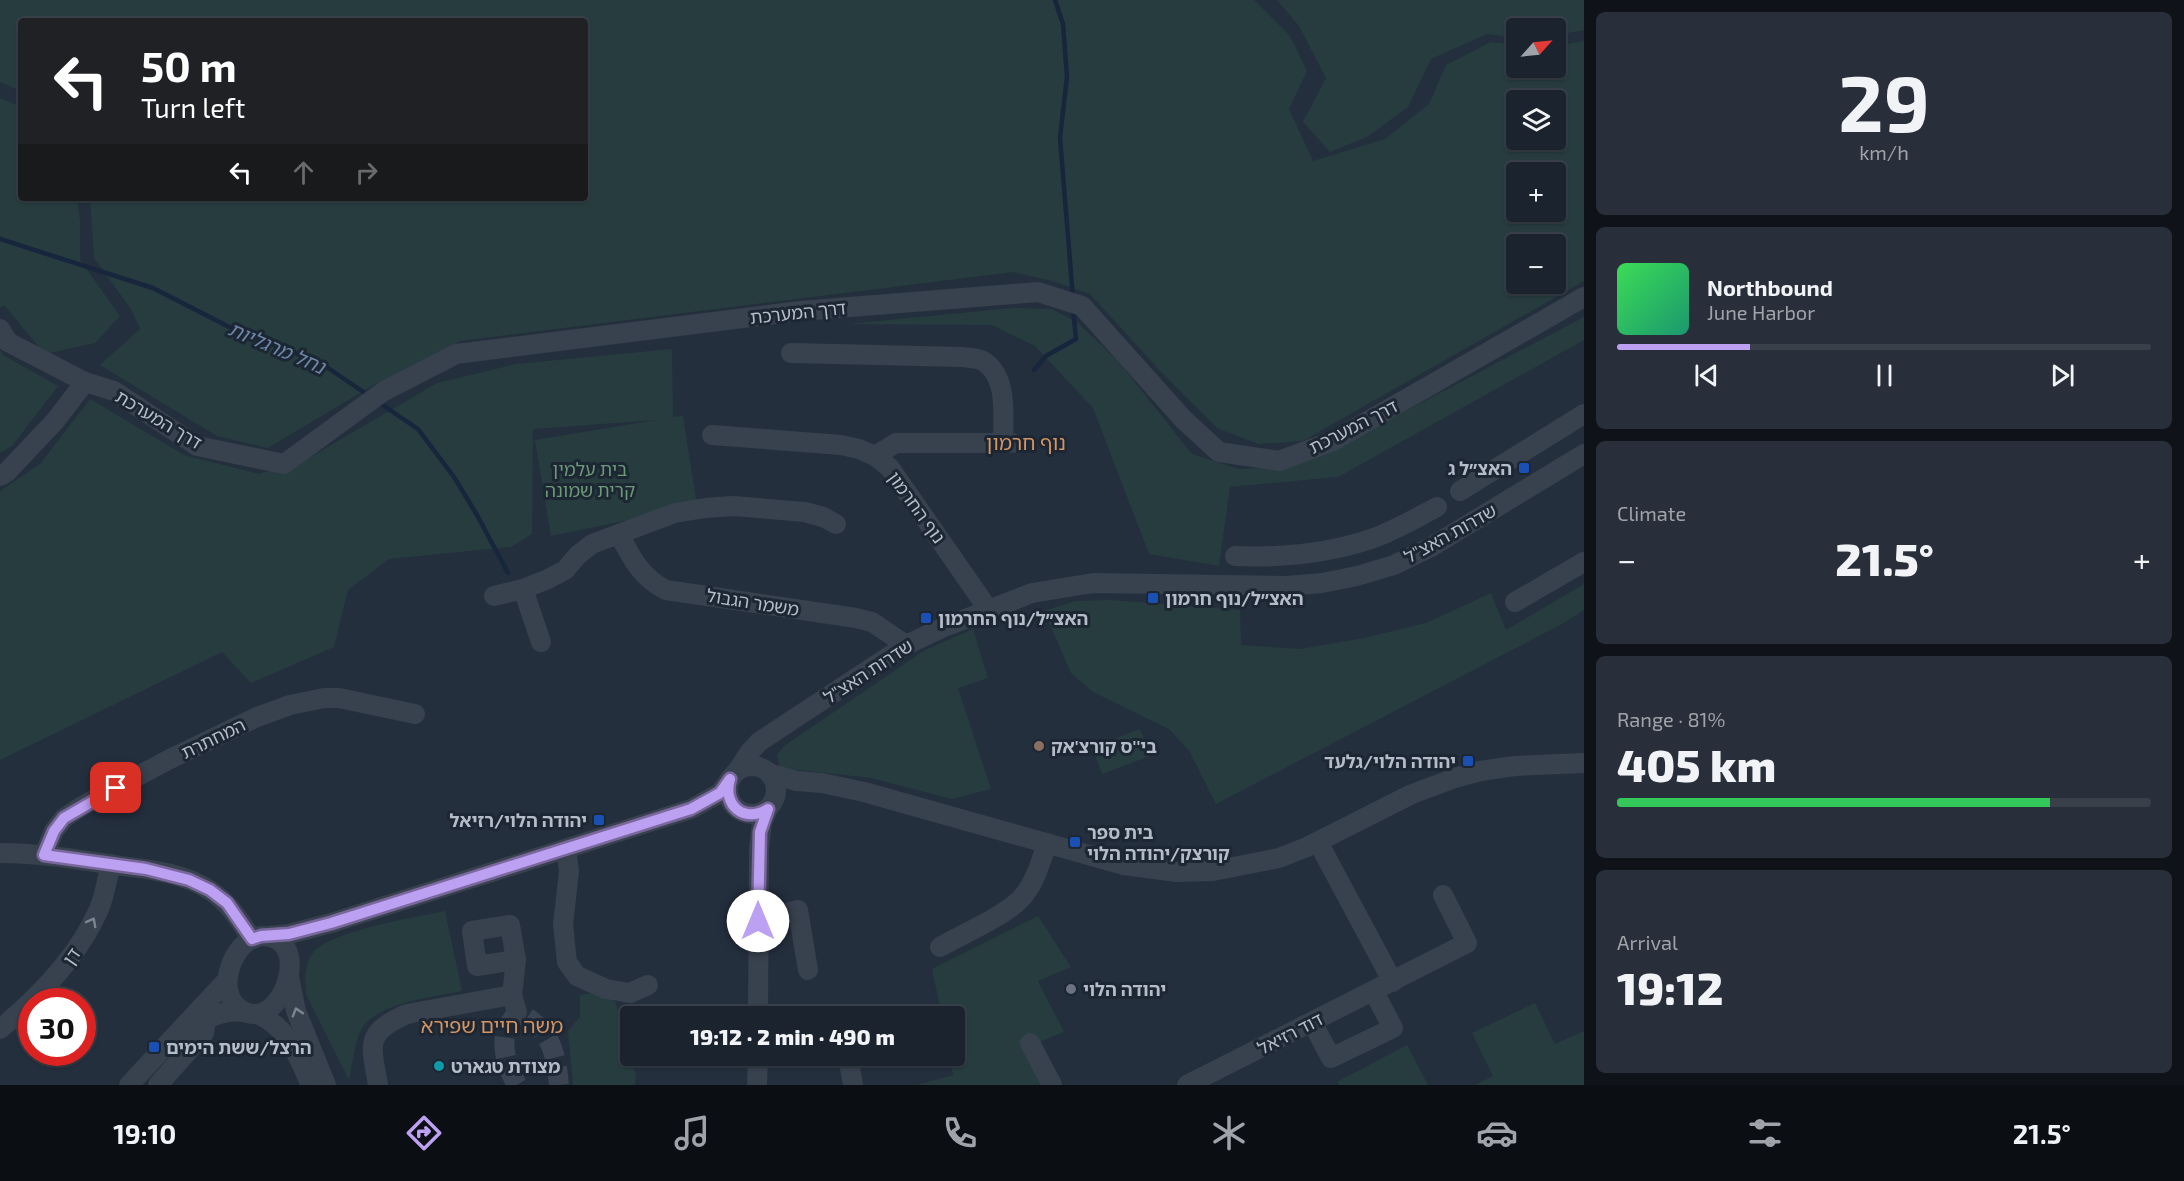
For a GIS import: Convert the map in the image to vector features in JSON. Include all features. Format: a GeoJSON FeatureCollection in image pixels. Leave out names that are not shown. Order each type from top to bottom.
{"type":"FeatureCollection","features":[{"type":"Feature","properties":{"kind":"street","name":"דרך המערכת"},"geometry":{"type":"LineString","coordinates":[[0,329],[8,342],[85,382],[114,391],[197,446],[284,464],[384,391],[456,354],[800,310],[1038,292],[1082,306],[1184,420],[1220,452],[1279,461],[1333,441],[1584,297]]}},
{"type":"Feature","properties":{"kind":"street"},"geometry":{"type":"LineString","coordinates":[[791,353],[962,357],[980,360],[991,368],[1000,384],[1007,443],[896,443],[887,446],[874,456]]}},
{"type":"Feature","properties":{"kind":"street"},"geometry":{"type":"LineString","coordinates":[[0,476],[7,472],[55,421],[85,382]]}},
{"type":"Feature","properties":{"kind":"street"},"geometry":{"type":"LineString","coordinates":[[1460,491],[1584,414]]}},
{"type":"Feature","properties":{"kind":"street","name":"נוף החרמון"},"geometry":{"type":"LineString","coordinates":[[712,435],[841,445],[859,449],[874,456],[891,468],[988,609]]}},
{"type":"Feature","properties":{"kind":"street"},"geometry":{"type":"LineString","coordinates":[[1543,440],[1559,470]]}},
{"type":"Feature","properties":{"kind":"street","name":"שדרות האצ\"ל"},"geometry":{"type":"LineString","coordinates":[[734,775],[754,746],[767,736],[906,645],[988,609],[1032,593],[1093,583],[1286,586],[1346,578],[1394,565],[1431,547],[1584,454]]}},
{"type":"Feature","properties":{"kind":"street"},"geometry":{"type":"LineString","coordinates":[[494,596],[523,589],[548,579],[565,570],[592,544],[675,513],[733,506],[805,512],[824,517],[836,524]]}},
{"type":"Feature","properties":{"kind":"street"},"geometry":{"type":"LineString","coordinates":[[1235,556],[1291,556],[1340,548],[1373,538],[1437,507]]}},
{"type":"Feature","properties":{"kind":"street","name":"משמר הגבול"},"geometry":{"type":"LineString","coordinates":[[620,534],[639,568],[653,584],[666,590],[856,618],[872,622],[906,645]]}},
{"type":"Feature","properties":{"kind":"street"},"geometry":{"type":"LineString","coordinates":[[1340,548],[1346,578]]}},
{"type":"Feature","properties":{"kind":"street"},"geometry":{"type":"LineString","coordinates":[[1515,602],[1584,562]]}},
{"type":"Feature","properties":{"kind":"street"},"geometry":{"type":"LineString","coordinates":[[523,589],[541,642]]}},
{"type":"Feature","properties":{"kind":"street","name":"המחתרת"},"geometry":{"type":"LineString","coordinates":[[44,855],[54,831],[64,818],[82,806],[168,760],[257,717],[290,705],[324,698],[339,698],[415,714]]}},
{"type":"Feature","properties":{"kind":"street"},"geometry":{"type":"LineString","coordinates":[[758,1006],[759,850],[762,822],[776,789],[759,757],[767,736]]}},
{"type":"Feature","properties":{"kind":"street"},"geometry":{"type":"LineString","coordinates":[[129,1085],[227,980],[241,948],[260,937],[289,934],[337,921],[691,809],[720,793],[734,775],[749,766],[797,781],[864,792],[1124,865],[1186,872],[1213,871],[1279,858],[1318,842],[1413,794],[1480,771],[1515,766],[1584,763]]}},
{"type":"Feature","properties":{"kind":"street"},"geometry":{"type":"LineString","coordinates":[[734,775],[728,795],[749,821],[759,850]]}},
{"type":"Feature","properties":{"kind":"street"},"geometry":{"type":"LineString","coordinates":[[691,809],[721,807],[757,814],[786,794],[801,789],[832,785]]}},
{"type":"Feature","properties":{"kind":"street"},"geometry":{"type":"LineString","coordinates":[[1318,842],[1393,982]]}},
{"type":"Feature","properties":{"kind":"street"},"geometry":{"type":"LineString","coordinates":[[940,946],[1014,906],[1024,896],[1034,879],[1047,843]]}},
{"type":"Feature","properties":{"kind":"street"},"geometry":{"type":"LineString","coordinates":[[566,849],[569,871],[563,925],[567,962],[577,976],[606,989],[630,993],[648,985]]}},
{"type":"Feature","properties":{"kind":"street"},"geometry":{"type":"LineString","coordinates":[[0,853],[44,855],[146,869],[189,880],[210,890],[227,903],[260,937],[275,938],[287,950],[296,1011],[326,1085]]}},
{"type":"Feature","properties":{"kind":"street","name":"דן"},"geometry":{"type":"LineString","coordinates":[[0,1029],[26,1008],[58,974],[83,939],[100,908],[111,864]]}},
{"type":"Feature","properties":{"kind":"street","name":"דוד רזיאל"},"geometry":{"type":"LineString","coordinates":[[1187,1085],[1467,944],[1443,895]]}},
{"type":"Feature","properties":{"kind":"street"},"geometry":{"type":"LineString","coordinates":[[758,921],[798,910],[808,970]]}},
{"type":"Feature","properties":{"kind":"street"},"geometry":{"type":"LineString","coordinates":[[152,1062],[206,1020],[228,1011],[252,1013],[278,1000],[285,989],[302,945],[313,935],[337,921]]}},
{"type":"Feature","properties":{"kind":"street"},"geometry":{"type":"LineString","coordinates":[[378,1085],[372,1045],[375,1035],[384,1026],[407,1014],[515,1004],[516,960]]}},
{"type":"Feature","properties":{"kind":"street"},"geometry":{"type":"LineString","coordinates":[[227,980],[229,995],[233,1003],[274,1022],[282,1029],[311,1085]]}},
{"type":"Feature","properties":{"kind":"street"},"geometry":{"type":"LineString","coordinates":[[1312,1022],[1330,1058],[1393,1028],[1374,992]]}},
{"type":"Feature","properties":{"kind":"street"},"geometry":{"type":"LineString","coordinates":[[158,1085],[204,1034],[206,1020]]}},
{"type":"Feature","properties":{"kind":"street"},"geometry":{"type":"LineString","coordinates":[[1030,1043],[1052,1085]]}},
{"type":"Feature","properties":{"kind":"street"},"geometry":{"type":"LineString","coordinates":[[758,1066],[758,1085]]}},
{"type":"Feature","properties":{"kind":"street"},"geometry":{"type":"LineString","coordinates":[[850,1066],[853,1085]]}},
{"type":"Feature","properties":{"kind":"green space"},"geometry":{"type":"Polygon","coordinates":[[[0,0],[1254,0],[1290,36],[1307,71],[1289,109],[1313,161],[1385,139],[1429,104],[1446,65],[1491,42],[1506,44],[1506,78],[1566,78],[1566,44],[1584,41],[1584,281],[1566,291],[1566,234],[1506,234],[1506,294],[1561,294],[1303,441],[1258,444],[1217,428],[1162,373],[1090,294],[1052,281],[1013,272],[460,341],[370,387],[268,448],[217,436],[100,365],[140,329],[131,309],[94,258],[90,201],[588,201],[588,18],[18,18],[18,90],[0,82],[0,0]]]}},
{"type":"Feature","properties":{"kind":"green space"},"geometry":{"type":"Polygon","coordinates":[[[1277,0],[1584,0],[1584,30],[1566,33],[1566,18],[1506,18],[1506,37],[1487,34],[1431,59],[1408,107],[1367,137],[1330,152],[1303,122],[1326,78],[1299,26],[1277,0]]]}},
{"type":"Feature","properties":{"kind":"green space"},"geometry":{"type":"Polygon","coordinates":[[[0,98],[18,106],[18,201],[77,201],[80,260],[120,316],[95,343],[45,354],[4,305],[0,307],[0,98]]]}},
{"type":"Feature","properties":{"kind":"green space"},"geometry":{"type":"Polygon","coordinates":[[[1013,308],[1052,309],[1078,323],[1118,361],[1192,454],[1239,469],[1282,467],[1326,453],[1584,317],[1584,340],[1338,477],[1230,487],[1219,566],[1149,554],[1093,408],[1035,346],[992,325],[848,324],[1013,308]]]}},
{"type":"Feature","properties":{"kind":"green space","name":"בית עלמין קרית שמונה"},"geometry":{"type":"Polygon","coordinates":[[[672,349],[673,417],[683,416],[697,506],[551,536],[535,440],[656,420],[533,429],[532,534],[511,547],[389,559],[348,590],[334,647],[251,683],[222,652],[0,760],[0,491],[40,464],[90,399],[184,455],[259,474],[309,458],[437,383],[516,364],[672,349]]]}},
{"type":"Feature","properties":{"kind":"green space"},"geometry":{"type":"Polygon","coordinates":[[[0,350],[3,355],[58,386],[12,446],[0,453],[0,350]]]}},
{"type":"Feature","properties":{"kind":"green space"},"geometry":{"type":"Polygon","coordinates":[[[1584,584],[1584,610],[1562,624],[1216,804],[1190,752],[1169,729],[1093,692],[1071,673],[1044,611],[1075,601],[1111,600],[1240,610],[1241,645],[1300,649],[1364,638],[1426,623],[1491,593],[1506,630],[1584,584]]]}},
{"type":"Feature","properties":{"kind":"green space"},"geometry":{"type":"Polygon","coordinates":[[[973,629],[988,678],[958,688],[991,789],[952,799],[871,778],[780,768],[777,755],[784,746],[925,650],[973,629]]]}},
{"type":"Feature","properties":{"kind":"green space"},"geometry":{"type":"Polygon","coordinates":[[[1140,729],[1150,756],[1102,774],[1092,747],[1140,729]]]}},
{"type":"Feature","properties":{"kind":"green space"},"geometry":{"type":"Polygon","coordinates":[[[445,911],[462,991],[392,1007],[368,1021],[361,1030],[355,1047],[349,1080],[306,994],[306,973],[310,957],[322,945],[354,932],[445,911]]]}},
{"type":"Feature","properties":{"kind":"green space"},"geometry":{"type":"Polygon","coordinates":[[[1038,916],[1071,967],[1038,981],[1064,1032],[1027,1047],[1045,1085],[917,1085],[953,1075],[952,1066],[965,1066],[965,1006],[940,1006],[932,969],[1038,916]]]}},
{"type":"Feature","properties":{"kind":"green space"},"geometry":{"type":"Polygon","coordinates":[[[603,991],[616,1003],[620,1020],[620,1066],[632,1066],[636,1073],[635,1085],[573,1085],[568,1031],[580,1017],[580,995],[603,991]]]}},
{"type":"Feature","properties":{"kind":"green space"},"geometry":{"type":"Polygon","coordinates":[[[1535,1003],[1555,1044],[1584,1031],[1584,1085],[1475,1085],[1493,1076],[1472,1033],[1535,1003]]]}},
{"type":"Feature","properties":{"kind":"green space"},"geometry":{"type":"Polygon","coordinates":[[[1407,1045],[1428,1085],[1339,1085],[1337,1082],[1407,1045]]]}},
{"type":"Feature","properties":{"kind":"waterway"},"geometry":{"type":"LineString","coordinates":[[1055,0],[1063,24],[1067,77],[1060,138],[1073,298]]}},
{"type":"Feature","properties":{"kind":"waterway","name":"נחל מרגליות"},"geometry":{"type":"LineString","coordinates":[[0,239],[153,288],[237,331],[319,362],[368,395]]}},
{"type":"Feature","properties":{"kind":"waterway"},"geometry":{"type":"LineString","coordinates":[[1034,370],[1046,356],[1076,339],[1073,309]]}},
{"type":"Feature","properties":{"kind":"waterway","name":"נחל מרגליות"},"geometry":{"type":"LineString","coordinates":[[378,402],[418,429],[454,477],[508,573]]}},
{"type":"Feature","properties":{"kind":"tunnel"},"geometry":{"type":"LineString","coordinates":[[517,1085],[508,1065],[504,1043],[508,1027],[517,1012],[528,1018],[544,1033],[553,1051],[559,1085]]}},
{"type":"Feature","properties":{"kind":"place","name":"האצ״ל ג"},"geometry":{"type":"Point","coordinates":[1524,468]}},
{"type":"Feature","properties":{"kind":"place","name":"האצ״ל/נוף חרמון"},"geometry":{"type":"Point","coordinates":[1153,598]}},
{"type":"Feature","properties":{"kind":"place","name":"האצ״ל/נוף החרמון"},"geometry":{"type":"Point","coordinates":[926,618]}},
{"type":"Feature","properties":{"kind":"place","name":"בי''ס קורצ'אק"},"geometry":{"type":"Point","coordinates":[1039,746]}},
{"type":"Feature","properties":{"kind":"place","name":"יהודה הלוי/גלעד"},"geometry":{"type":"Point","coordinates":[1468,761]}},
{"type":"Feature","properties":{"kind":"place","name":"יהודה הלוי/רזיאל"},"geometry":{"type":"Point","coordinates":[599,820]}},
{"type":"Feature","properties":{"kind":"place","name":"בית ספר קורצק/יהודה הלוי"},"geometry":{"type":"Point","coordinates":[1075,842]}},
{"type":"Feature","properties":{"kind":"place","name":"יהודה הלוי"},"geometry":{"type":"Point","coordinates":[1071,989]}},
{"type":"Feature","properties":{"kind":"place","name":"הרצל/ששת הימים"},"geometry":{"type":"Point","coordinates":[154,1047]}},
{"type":"Feature","properties":{"kind":"place","name":"מצודת טגארט"},"geometry":{"type":"Point","coordinates":[439,1066]}},
{"type":"Feature","properties":{"kind":"district","name":"נוף חרמון"},"geometry":{"type":"Point","coordinates":[1026,442]}},
{"type":"Feature","properties":{"kind":"district","name":"משה חיים שפירא"},"geometry":{"type":"Point","coordinates":[492,1025]}},
{"type":"Feature","properties":{"kind":"route"},"geometry":{"type":"LineString","coordinates":[[116,788],[64,818],[54,831],[44,855],[146,869],[189,880],[210,890],[227,903],[252,939],[289,934],[331,923],[691,809],[720,793],[730,779],[728,795],[736,809],[751,815],[768,809],[760,832],[758,921]]}}]}
